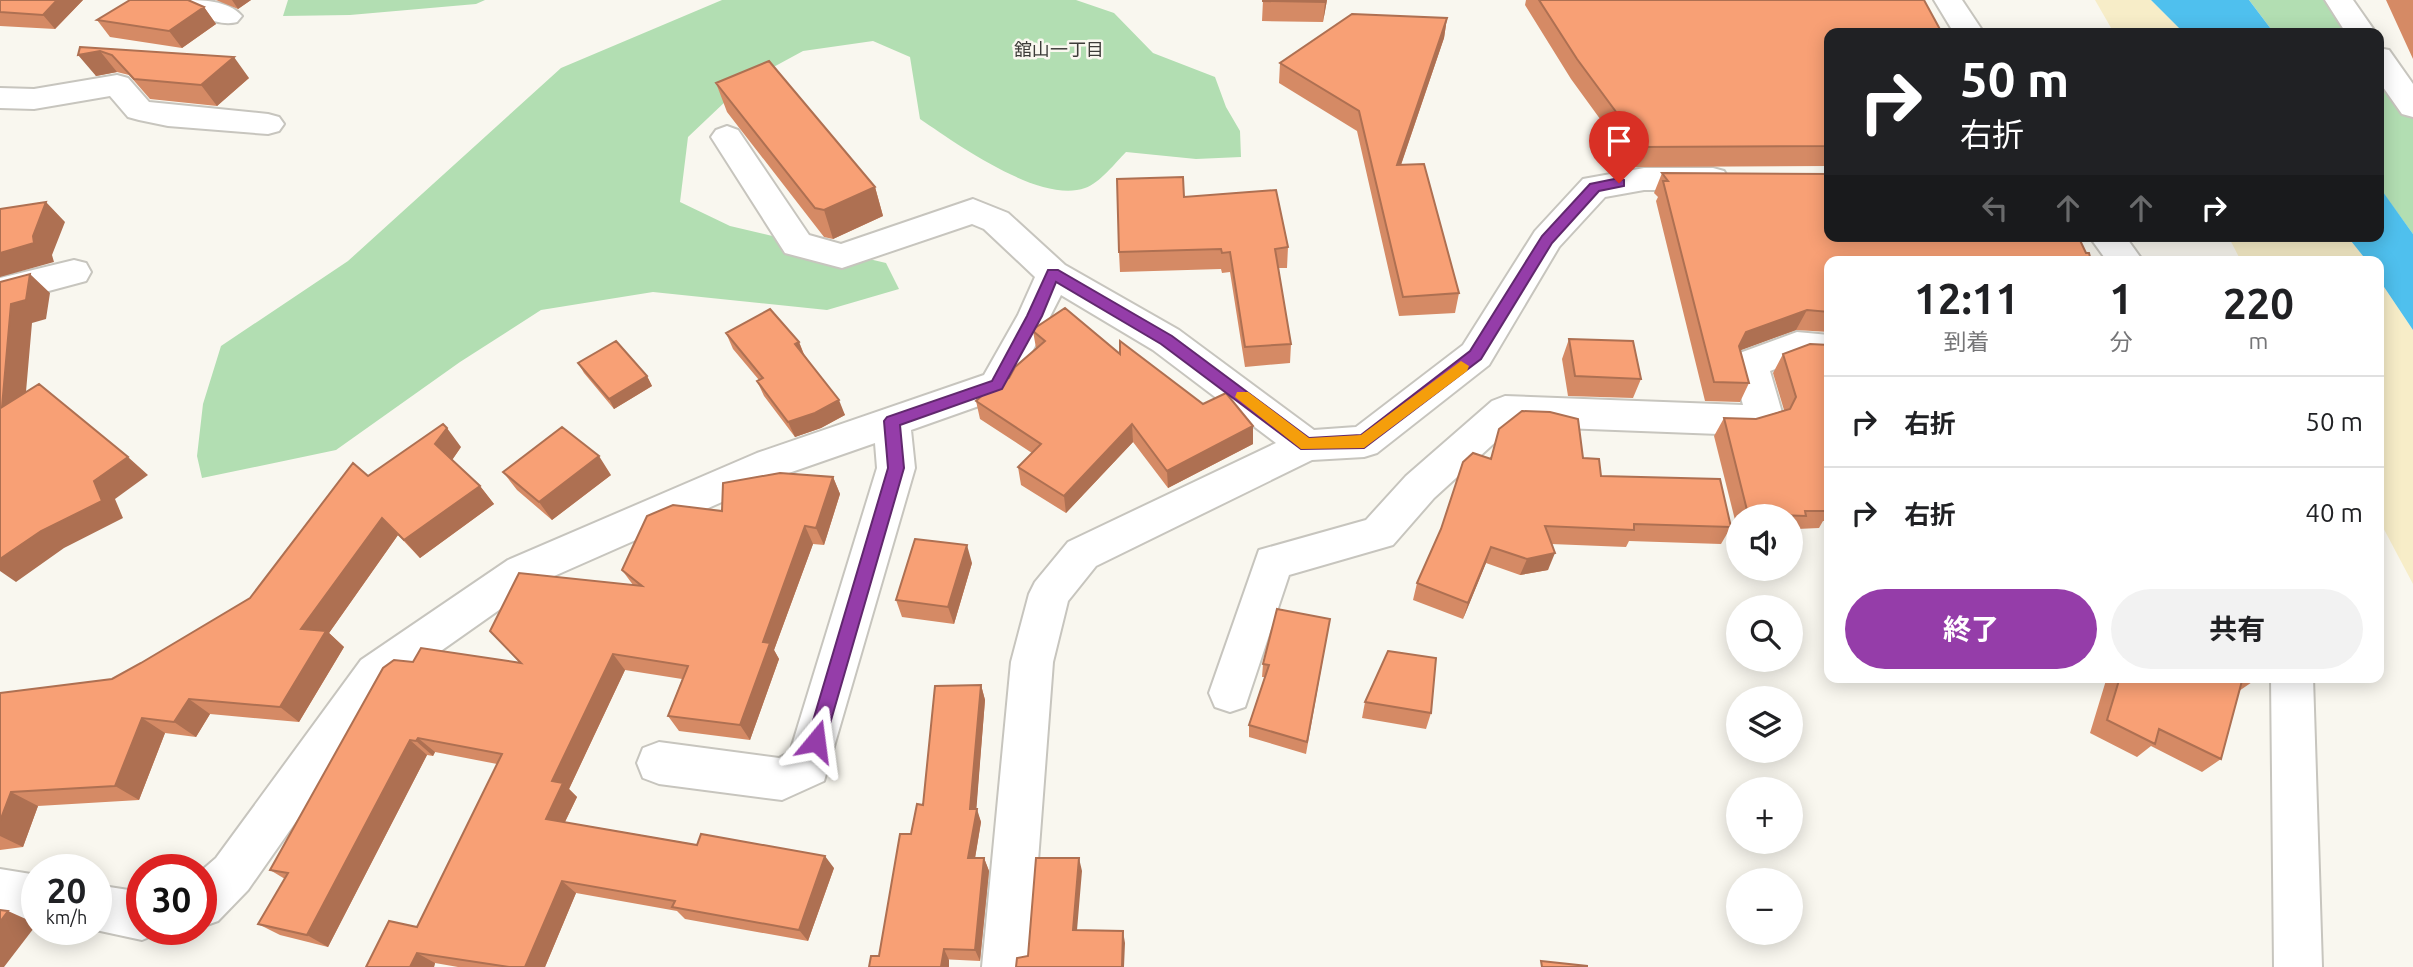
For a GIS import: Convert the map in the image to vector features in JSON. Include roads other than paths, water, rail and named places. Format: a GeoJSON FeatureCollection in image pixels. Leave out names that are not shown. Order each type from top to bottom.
{"type":"FeatureCollection","features":[{"type":"Feature","properties":{"kind":"street"},"geometry":{"type":"LineString","coordinates":[[195,0],[227,16]]}},
{"type":"Feature","properties":{"kind":"street"},"geometry":{"type":"LineString","coordinates":[[1948,0],[1966,28]]}},
{"type":"Feature","properties":{"kind":"street"},"geometry":{"type":"LineString","coordinates":[[2339,0],[2358,28]]}},
{"type":"Feature","properties":{"kind":"street"},"geometry":{"type":"LineString","coordinates":[[2392,65],[2413,107]]}},
{"type":"Feature","properties":{"kind":"street"},"geometry":{"type":"LineString","coordinates":[[0,98],[34,99],[117,85],[139,110],[168,116],[268,124]]}},
{"type":"Feature","properties":{"kind":"street"},"geometry":{"type":"LineString","coordinates":[[727,137],[797,244],[842,256],[973,211],[996,221],[1053,274],[1166,340],[1307,445]]}},
{"type":"Feature","properties":{"kind":"street"},"geometry":{"type":"LineString","coordinates":[[1006,967],[1031,662],[1049,594],[1082,554],[1307,445],[1364,442],[1476,355],[1547,239],[1595,187],[1644,179],[1750,179]]}},
{"type":"Feature","properties":{"kind":"street"},"geometry":{"type":"LineString","coordinates":[[2111,242],[2122,256]]}},
{"type":"Feature","properties":{"kind":"street"},"geometry":{"type":"LineString","coordinates":[[0,291],[74,272]]}},
{"type":"Feature","properties":{"kind":"street"},"geometry":{"type":"LineString","coordinates":[[217,889],[232,874],[376,673],[523,572],[770,464],[997,385],[1035,316],[1053,274]]}},
{"type":"Feature","properties":{"kind":"street"},"geometry":{"type":"LineString","coordinates":[[1230,693],[1273,562],[1379,533],[1420,487],[1505,411],[1754,418],[1764,416],[1750,364],[1797,346],[1824,349]]}},
{"type":"Feature","properties":{"kind":"street"},"geometry":{"type":"LineString","coordinates":[[659,763],[782,779],[808,766],[896,468],[892,421]]}},
{"type":"Feature","properties":{"kind":"street"},"geometry":{"type":"LineString","coordinates":[[2292,683],[2298,967]]}},
{"type":"Feature","properties":{"kind":"street"},"geometry":{"type":"LineString","coordinates":[[0,892],[21,895]]}},
{"type":"Feature","properties":{"kind":"water"},"geometry":{"type":"Polygon","coordinates":[[[2151,0],[2249,0],[2270,28],[2179,28],[2151,0]]]}},
{"type":"Feature","properties":{"kind":"water"},"geometry":{"type":"Polygon","coordinates":[[[2384,193],[2413,234],[2413,330],[2384,287],[2384,256],[2363,256],[2352,242],[2384,242],[2384,193]]]}},
{"type":"Feature","properties":{"kind":"district","name":"舘山一丁目"},"geometry":{"type":"Point","coordinates":[1059,50]}}]}
